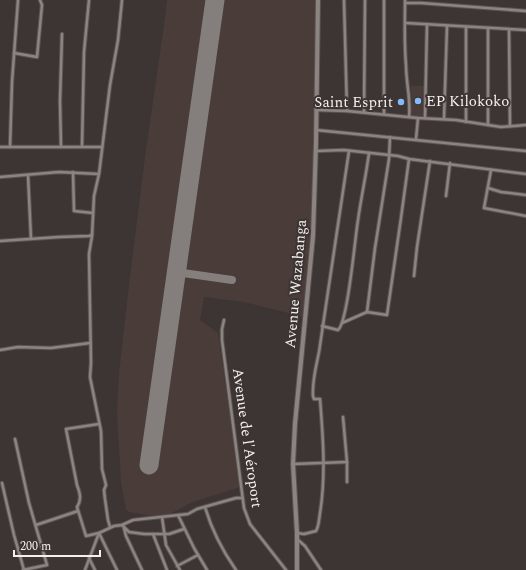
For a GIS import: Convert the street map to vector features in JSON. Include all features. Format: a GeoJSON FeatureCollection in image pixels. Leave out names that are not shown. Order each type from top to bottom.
{"type":"FeatureCollection","features":[{"type":"Feature","properties":{"kind":"main road","name":"Avenue Wazabanga"},"geometry":{"type":"LineString","coordinates":[[297,570],[294,464],[295,424],[313,236],[318,0]]}},
{"type":"Feature","properties":{"kind":"street"},"geometry":{"type":"LineString","coordinates":[[10,147],[11,89],[18,0]]}},
{"type":"Feature","properties":{"kind":"street"},"geometry":{"type":"LineString","coordinates":[[14,53],[37,57],[42,5],[40,0]]}},
{"type":"Feature","properties":{"kind":"street"},"geometry":{"type":"LineString","coordinates":[[82,146],[84,52],[89,0]]}},
{"type":"Feature","properties":{"kind":"street"},"geometry":{"type":"LineString","coordinates":[[110,527],[104,490],[106,485],[102,469],[101,431],[90,377],[91,363],[88,267],[92,234],[94,196],[100,174],[102,147],[110,84],[118,40],[122,0]]}},
{"type":"Feature","properties":{"kind":"street"},"geometry":{"type":"LineString","coordinates":[[344,0],[347,111]]}},
{"type":"Feature","properties":{"kind":"street"},"geometry":{"type":"LineString","coordinates":[[364,112],[365,0]]}},
{"type":"Feature","properties":{"kind":"street"},"geometry":{"type":"LineString","coordinates":[[384,0],[384,114]]}},
{"type":"Feature","properties":{"kind":"street"},"geometry":{"type":"LineString","coordinates":[[409,117],[409,94],[405,63],[405,1],[526,11]]}},
{"type":"Feature","properties":{"kind":"street"},"geometry":{"type":"LineString","coordinates":[[406,23],[526,30]]}},
{"type":"Feature","properties":{"kind":"street"},"geometry":{"type":"LineString","coordinates":[[425,118],[427,24]]}},
{"type":"Feature","properties":{"kind":"street"},"geometry":{"type":"LineString","coordinates":[[444,119],[447,26]]}},
{"type":"Feature","properties":{"kind":"street"},"geometry":{"type":"LineString","coordinates":[[466,27],[466,122]]}},
{"type":"Feature","properties":{"kind":"street"},"geometry":{"type":"LineString","coordinates":[[488,28],[488,126]]}},
{"type":"Feature","properties":{"kind":"street"},"geometry":{"type":"LineString","coordinates":[[509,29],[510,126]]}},
{"type":"Feature","properties":{"kind":"street"},"geometry":{"type":"LineString","coordinates":[[61,147],[60,101],[62,34]]}},
{"type":"Feature","properties":{"kind":"street"},"geometry":{"type":"LineString","coordinates":[[316,110],[364,112],[418,118],[444,119],[488,126],[526,126]]}},
{"type":"Feature","properties":{"kind":"street"},"geometry":{"type":"LineString","coordinates":[[416,139],[418,118]]}},
{"type":"Feature","properties":{"kind":"street"},"geometry":{"type":"LineString","coordinates":[[316,130],[526,151]]}},
{"type":"Feature","properties":{"kind":"street"},"geometry":{"type":"LineString","coordinates":[[367,312],[390,137]]}},
{"type":"Feature","properties":{"kind":"street"},"geometry":{"type":"LineString","coordinates":[[0,147],[102,147]]}},
{"type":"Feature","properties":{"kind":"street"},"geometry":{"type":"LineString","coordinates":[[316,151],[349,151],[526,174]]}},
{"type":"Feature","properties":{"kind":"street"},"geometry":{"type":"LineString","coordinates":[[297,533],[304,534],[313,532],[317,529],[322,503],[322,426],[320,399],[313,398],[313,374],[316,368],[319,352],[349,151]]}},
{"type":"Feature","properties":{"kind":"street"},"geometry":{"type":"LineString","coordinates":[[322,326],[338,330],[341,328],[345,314],[369,154]]}},
{"type":"Feature","properties":{"kind":"street"},"geometry":{"type":"LineString","coordinates":[[342,323],[367,312],[386,315],[409,159]]}},
{"type":"Feature","properties":{"kind":"street"},"geometry":{"type":"LineString","coordinates":[[414,276],[430,162]]}},
{"type":"Feature","properties":{"kind":"street"},"geometry":{"type":"LineString","coordinates":[[446,196],[450,164]]}},
{"type":"Feature","properties":{"kind":"street"},"geometry":{"type":"LineString","coordinates":[[491,170],[484,208],[526,216]]}},
{"type":"Feature","properties":{"kind":"street"},"geometry":{"type":"LineString","coordinates":[[0,177],[53,172],[100,174]]}},
{"type":"Feature","properties":{"kind":"street"},"geometry":{"type":"LineString","coordinates":[[73,172],[74,211],[93,213]]}},
{"type":"Feature","properties":{"kind":"street"},"geometry":{"type":"LineString","coordinates":[[28,175],[31,239]]}},
{"type":"Feature","properties":{"kind":"street"},"geometry":{"type":"LineString","coordinates":[[488,188],[501,192],[526,195]]}},
{"type":"Feature","properties":{"kind":"street"},"geometry":{"type":"LineString","coordinates":[[0,240],[58,236],[89,236],[92,234]]}},
{"type":"Feature","properties":{"kind":"street","name":"Avenue de l'Aéroport"},"geometry":{"type":"LineString","coordinates":[[224,320],[222,340],[244,508],[250,524],[284,569]]}},
{"type":"Feature","properties":{"kind":"street"},"geometry":{"type":"LineString","coordinates":[[0,350],[18,347],[52,348],[90,343]]}},
{"type":"Feature","properties":{"kind":"street"},"geometry":{"type":"LineString","coordinates":[[344,417],[347,482]]}},
{"type":"Feature","properties":{"kind":"street"},"geometry":{"type":"LineString","coordinates":[[99,424],[66,429],[69,449],[80,492],[80,500],[77,507],[86,536],[110,527],[123,526],[133,520],[188,514],[197,509],[236,498],[242,498]]}},
{"type":"Feature","properties":{"kind":"street"},"geometry":{"type":"LineString","coordinates":[[2,483],[24,570],[48,565],[26,493],[15,439]]}},
{"type":"Feature","properties":{"kind":"street"},"geometry":{"type":"LineString","coordinates":[[294,464],[347,462]]}},
{"type":"Feature","properties":{"kind":"street"},"geometry":{"type":"LineString","coordinates":[[205,507],[213,532],[223,552],[236,570]]}},
{"type":"Feature","properties":{"kind":"street"},"geometry":{"type":"LineString","coordinates":[[36,525],[78,510]]}},
{"type":"Feature","properties":{"kind":"street"},"geometry":{"type":"LineString","coordinates":[[178,515],[184,529],[207,570]]}},
{"type":"Feature","properties":{"kind":"street"},"geometry":{"type":"LineString","coordinates":[[162,517],[166,545],[180,570]]}},
{"type":"Feature","properties":{"kind":"street"},"geometry":{"type":"LineString","coordinates":[[123,526],[129,532],[153,534],[172,533],[184,529]]}},
{"type":"Feature","properties":{"kind":"street"},"geometry":{"type":"LineString","coordinates":[[123,526],[126,536],[142,570]]}},
{"type":"Feature","properties":{"kind":"street"},"geometry":{"type":"LineString","coordinates":[[85,570],[99,532]]}},
{"type":"Feature","properties":{"kind":"street"},"geometry":{"type":"LineString","coordinates":[[99,532],[117,570]]}},
{"type":"Feature","properties":{"kind":"street"},"geometry":{"type":"LineString","coordinates":[[153,534],[167,570]]}},
{"type":"Feature","properties":{"kind":"street"},"geometry":{"type":"LineString","coordinates":[[297,539],[305,546],[321,570]]}},
{"type":"Feature","properties":{"kind":"street"},"geometry":{"type":"LineString","coordinates":[[177,566],[198,555]]}},
{"type":"Feature","properties":{"kind":"street"},"geometry":{"type":"LineString","coordinates":[[89,558],[95,570]]}},
{"type":"Feature","properties":{"kind":"shaded area"},"geometry":{"type":"Polygon","coordinates":[[[167,0],[316,0],[312,241],[304,317],[244,302],[204,297],[200,320],[218,333],[240,487],[193,502],[170,514],[151,516],[129,512],[126,510],[121,482],[117,412],[119,373],[130,276],[167,0]]]}},
{"type":"Feature","properties":{"kind":"shaded area","name":"EP Kilokoko"},"geometry":{"type":"Polygon","coordinates":[[[411,86],[425,86],[425,117],[412,117],[411,86]]]}},
{"type":"Feature","properties":{"kind":"taxiway"},"geometry":{"type":"LineString","coordinates":[[176,272],[232,280]]}},
{"type":"Feature","properties":{"kind":"runway"},"geometry":{"type":"LineString","coordinates":[[149,465],[215,0]]}},
{"type":"Feature","properties":{"kind":"place","name":"EP Kilokoko"},"geometry":{"type":"Point","coordinates":[418,101]}},
{"type":"Feature","properties":{"kind":"place","name":"Saint Esprit"},"geometry":{"type":"Point","coordinates":[401,102]}}]}
